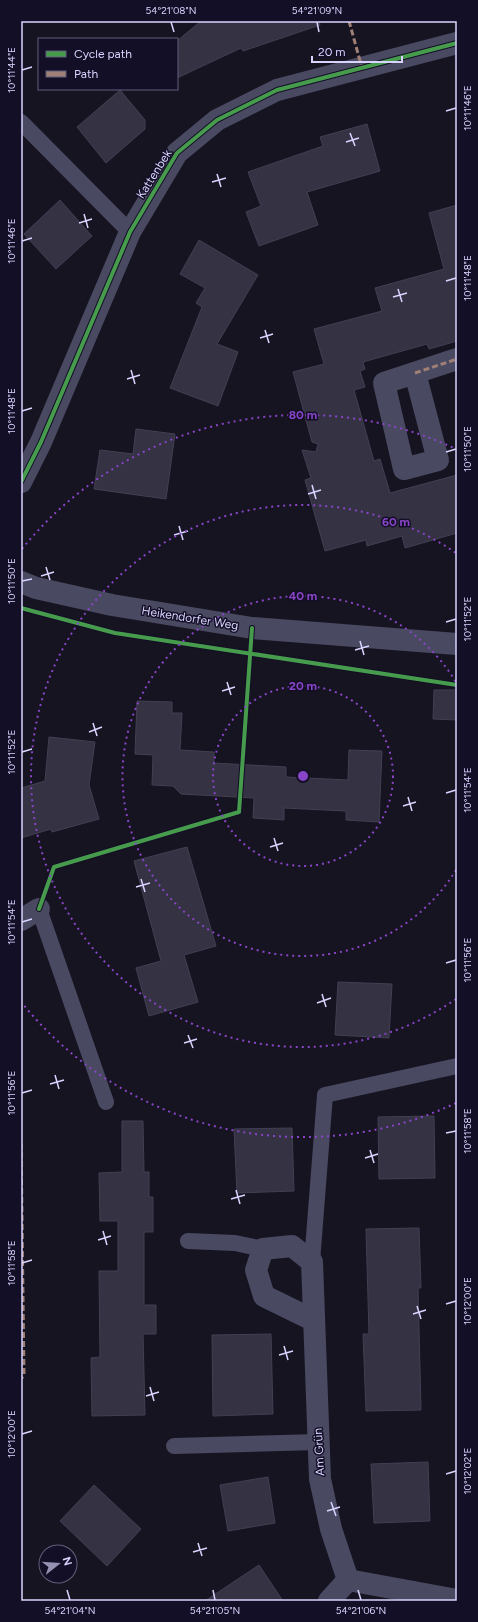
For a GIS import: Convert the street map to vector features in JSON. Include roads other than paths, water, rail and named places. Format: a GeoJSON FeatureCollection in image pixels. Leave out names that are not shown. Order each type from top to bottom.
{"type":"FeatureCollection","features":[{"type":"Feature","properties":{"kind":"street","name":"Kattenbek"},"geometry":{"type":"LineString","coordinates":[[21,482],[41,442],[130,232],[177,153],[217,120],[277,90],[457,42]]}},
{"type":"Feature","properties":{"kind":"street"},"geometry":{"type":"LineString","coordinates":[[415,373],[457,359]]}},
{"type":"Feature","properties":{"kind":"street","name":"Heikendorfer Weg"},"geometry":{"type":"LineString","coordinates":[[21,582],[36,588],[112,605],[252,628],[457,644]]}},
{"type":"Feature","properties":{"kind":"street"},"geometry":{"type":"LineString","coordinates":[[21,920],[39,909]]}},
{"type":"Feature","properties":{"kind":"street"},"geometry":{"type":"LineString","coordinates":[[312,1262],[292,1246],[262,1249],[256,1270],[264,1296],[313,1320]]}},
{"type":"Feature","properties":{"kind":"street","name":"Am Grün"},"geometry":{"type":"LineString","coordinates":[[312,1262],[320,1479],[331,1529],[348,1580]]}},
{"type":"Feature","properties":{"kind":"street"},"geometry":{"type":"LineString","coordinates":[[329,1601],[348,1580],[457,1600]]}},
{"type":"Feature","properties":{"kind":"lane"},"geometry":{"type":"LineString","coordinates":[[21,122],[130,232]]}},
{"type":"Feature","properties":{"kind":"lane"},"geometry":{"type":"LineString","coordinates":[[39,909],[106,1102]]}},
{"type":"Feature","properties":{"kind":"lane"},"geometry":{"type":"LineString","coordinates":[[312,1262],[325,1096],[457,1066]]}},
{"type":"Feature","properties":{"kind":"lane"},"geometry":{"type":"LineString","coordinates":[[188,1241],[235,1243],[262,1249]]}},
{"type":"Feature","properties":{"kind":"lane"},"geometry":{"type":"LineString","coordinates":[[174,1446],[318,1442]]}}]}
